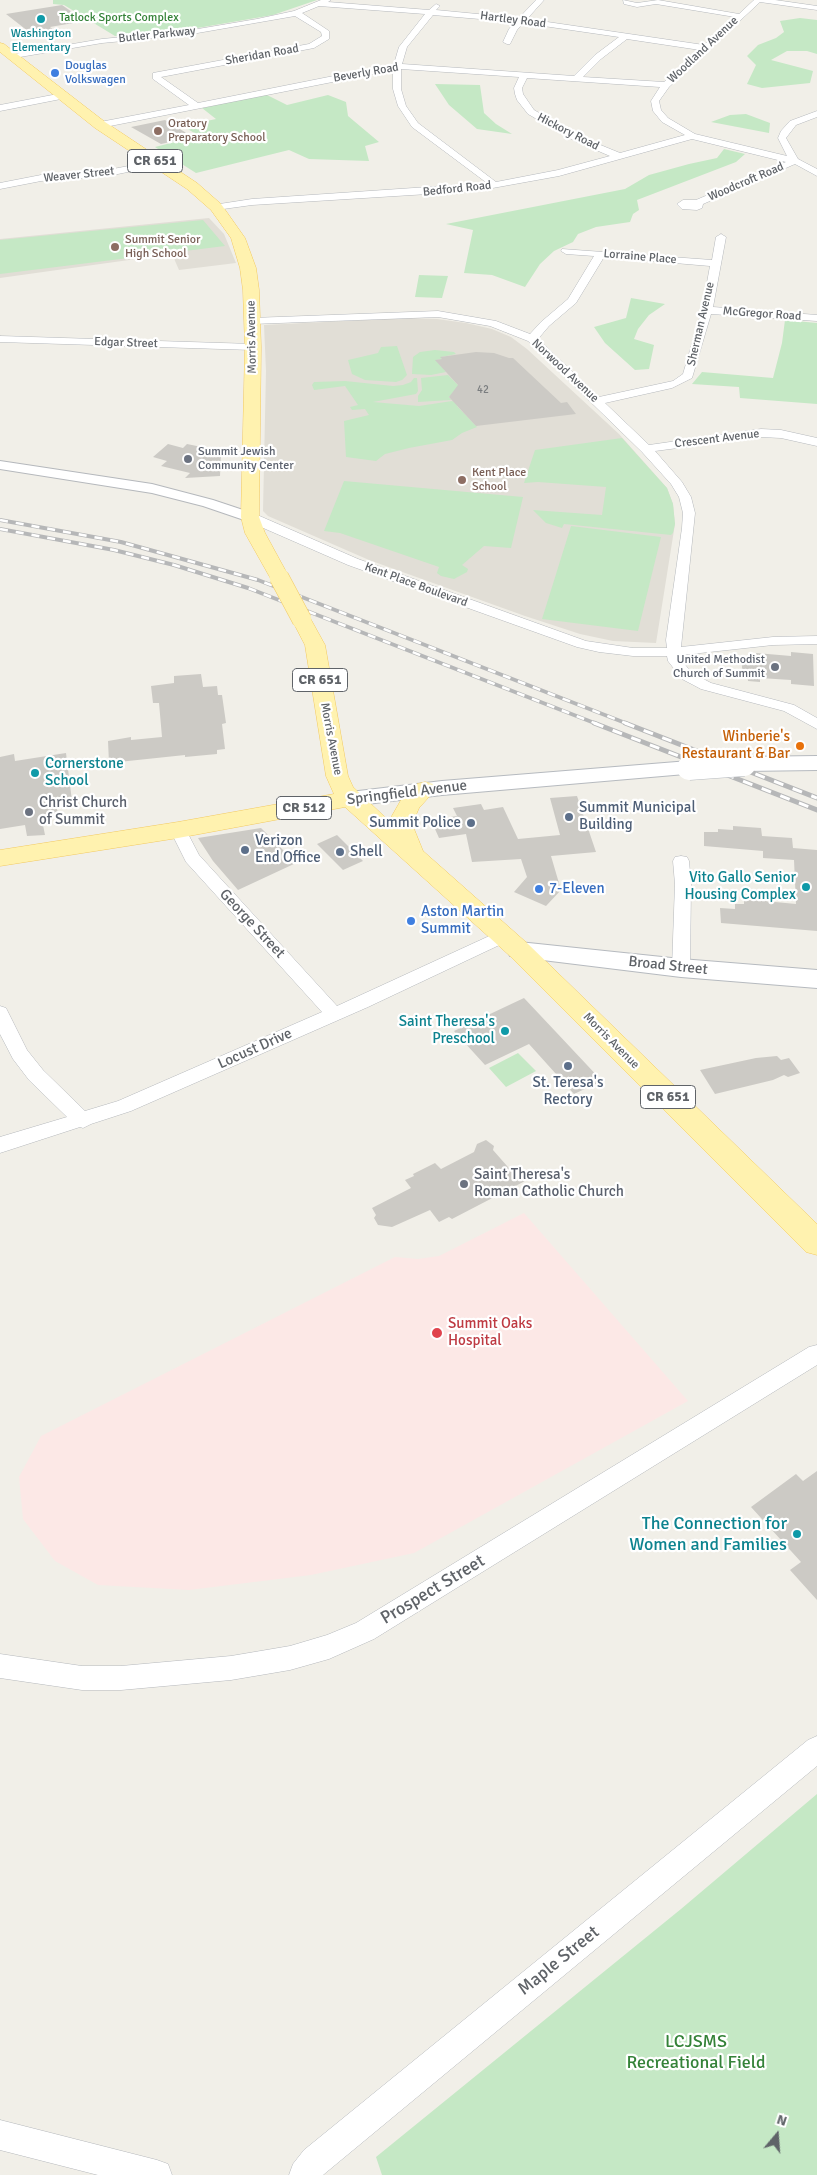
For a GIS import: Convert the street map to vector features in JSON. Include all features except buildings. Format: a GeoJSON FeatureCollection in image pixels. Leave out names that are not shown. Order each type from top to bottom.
{"type":"FeatureCollection","features":[{"type":"Feature","properties":{"kind":"main road","name":"Morris Avenue"},"geometry":{"type":"LineString","coordinates":[[0,46],[13,60],[100,125],[192,186],[216,207],[237,237],[244,256],[251,290],[253,347],[250,517],[259,541],[315,645],[337,776],[342,789],[350,799],[411,851],[512,943],[817,1243]]}},
{"type":"Feature","properties":{"kind":"main road","name":"Springfield Avenue"},"geometry":{"type":"LineString","coordinates":[[0,858],[178,830],[350,799],[425,789],[744,764],[817,763]]}},
{"type":"Feature","properties":{"kind":"main road"},"geometry":{"type":"LineString","coordinates":[[411,851],[400,824],[409,805],[425,789]]}},
{"type":"Feature","properties":{"kind":"main road","name":"Broad Street"},"geometry":{"type":"LineString","coordinates":[[512,943],[681,968],[817,979]]}},
{"type":"Feature","properties":{"kind":"street"},"geometry":{"type":"LineString","coordinates":[[443,0],[413,32],[403,47],[396,72],[397,89],[402,106],[415,125],[495,185]]}},
{"type":"Feature","properties":{"kind":"street"},"geometry":{"type":"LineString","coordinates":[[507,42],[513,29],[540,0]]}},
{"type":"Feature","properties":{"kind":"street"},"geometry":{"type":"LineString","coordinates":[[627,0],[626,2],[637,5],[653,1],[740,16]]}},
{"type":"Feature","properties":{"kind":"street"},"geometry":{"type":"LineString","coordinates":[[759,0],[817,8]]}},
{"type":"Feature","properties":{"kind":"street","name":"Woodland Avenue"},"geometry":{"type":"LineString","coordinates":[[759,0],[666,85],[655,101],[657,111],[665,120],[692,136],[794,161],[817,173]]}},
{"type":"Feature","properties":{"kind":"street","name":"Hartley Road"},"geometry":{"type":"LineString","coordinates":[[324,2],[523,20],[705,48]]}},
{"type":"Feature","properties":{"kind":"street","name":"Butler Parkway"},"geometry":{"type":"LineString","coordinates":[[13,60],[115,39],[186,33],[296,13],[324,2]]}},
{"type":"Feature","properties":{"kind":"street","name":"Sheridan Road"},"geometry":{"type":"LineString","coordinates":[[156,75],[310,46],[326,37],[325,31],[296,13]]}},
{"type":"Feature","properties":{"kind":"street"},"geometry":{"type":"LineString","coordinates":[[577,78],[598,57],[627,35]]}},
{"type":"Feature","properties":{"kind":"street","name":"Beverly Road"},"geometry":{"type":"LineString","coordinates":[[100,125],[398,66],[666,85]]}},
{"type":"Feature","properties":{"kind":"street","name":"Hickory Road"},"geometry":{"type":"LineString","coordinates":[[524,74],[520,82],[519,94],[521,100],[531,112],[578,139],[618,156]]}},
{"type":"Feature","properties":{"kind":"street"},"geometry":{"type":"LineString","coordinates":[[156,75],[156,77],[196,106]]}},
{"type":"Feature","properties":{"kind":"street"},"geometry":{"type":"LineString","coordinates":[[0,108],[63,96]]}},
{"type":"Feature","properties":{"kind":"street"},"geometry":{"type":"LineString","coordinates":[[794,161],[782,138],[789,126],[817,114]]}},
{"type":"Feature","properties":{"kind":"street","name":"Bedford Road"},"geometry":{"type":"LineString","coordinates":[[216,207],[252,202],[428,193],[495,185],[559,174],[692,136]]}},
{"type":"Feature","properties":{"kind":"street"},"geometry":{"type":"LineString","coordinates":[[759,152],[772,151],[785,146]]}},
{"type":"Feature","properties":{"kind":"street","name":"Woodcroft Road"},"geometry":{"type":"LineString","coordinates":[[697,203],[794,161]]}},
{"type":"Feature","properties":{"kind":"street","name":"Weaver Street"},"geometry":{"type":"LineString","coordinates":[[0,186],[41,178],[108,173],[159,163]]}},
{"type":"Feature","properties":{"kind":"street","name":"Sherman Avenue"},"geometry":{"type":"LineString","coordinates":[[597,401],[668,386],[683,380],[691,370],[707,310],[714,263],[721,237]]}},
{"type":"Feature","properties":{"kind":"street","name":"Lorraine Place"},"geometry":{"type":"LineString","coordinates":[[566,251],[714,263]]}},
{"type":"Feature","properties":{"kind":"street"},"geometry":{"type":"LineString","coordinates":[[532,339],[545,324],[572,301],[601,254]]}},
{"type":"Feature","properties":{"kind":"street","name":"McGregor Road"},"geometry":{"type":"LineString","coordinates":[[707,310],[817,318]]}},
{"type":"Feature","properties":{"kind":"street","name":"Norwood Avenue"},"geometry":{"type":"LineString","coordinates":[[252,320],[438,314],[492,323],[532,339],[646,449],[676,482],[685,497],[688,513],[673,652]]}},
{"type":"Feature","properties":{"kind":"street","name":"Edgar Street"},"geometry":{"type":"LineString","coordinates":[[0,339],[253,347]]}},
{"type":"Feature","properties":{"kind":"street","name":"Crescent Avenue"},"geometry":{"type":"LineString","coordinates":[[646,449],[761,433],[781,434],[817,442]]}},
{"type":"Feature","properties":{"kind":"street","name":"Kent Place Boulevard"},"geometry":{"type":"LineString","coordinates":[[0,464],[152,489],[208,502],[250,517],[353,562],[582,644],[633,652],[673,652],[773,641],[817,640]]}},
{"type":"Feature","properties":{"kind":"street"},"geometry":{"type":"LineString","coordinates":[[673,652],[675,661],[682,670],[697,682],[727,693],[789,708],[817,724]]}},
{"type":"Feature","properties":{"kind":"street","name":"George Street"},"geometry":{"type":"LineString","coordinates":[[178,830],[192,858],[334,1014]]}},
{"type":"Feature","properties":{"kind":"street"},"geometry":{"type":"LineString","coordinates":[[681,861],[683,884],[681,968]]}},
{"type":"Feature","properties":{"kind":"street","name":"Locust Drive"},"geometry":{"type":"LineString","coordinates":[[0,1145],[83,1121],[124,1106],[334,1014],[512,943]]}},
{"type":"Feature","properties":{"kind":"street"},"geometry":{"type":"LineString","coordinates":[[0,1013],[16,1045],[36,1075],[83,1121]]}},
{"type":"Feature","properties":{"kind":"street","name":"Prospect Street"},"geometry":{"type":"LineString","coordinates":[[0,1666],[82,1678],[121,1678],[231,1668],[290,1658],[329,1647],[373,1626],[817,1354]]}},
{"type":"Feature","properties":{"kind":"street","name":"Maple Street"},"geometry":{"type":"LineString","coordinates":[[304,2175],[315,2162],[817,1749]]}},
{"type":"Feature","properties":{"kind":"street"},"geometry":{"type":"LineString","coordinates":[[0,2135],[156,2175]]}},
{"type":"Feature","properties":{"kind":"shaded area","name":"Summit Senior High School"},"geometry":{"type":"Polygon","coordinates":[[[209,218],[224,234],[236,263],[179,270],[172,254],[0,278],[0,239],[209,218]]]}},
{"type":"Feature","properties":{"kind":"shaded area","name":"Kent Place School"},"geometry":{"type":"Polygon","coordinates":[[[405,318],[437,319],[466,323],[492,329],[511,337],[527,349],[619,434],[667,488],[673,504],[675,524],[656,643],[613,641],[580,634],[525,616],[369,560],[268,516],[263,511],[266,371],[264,325],[405,318]]]}},
{"type":"Feature","properties":{"kind":"shaded area","name":"Summit Oaks Hospital"},"geometry":{"type":"Polygon","coordinates":[[[524,1213],[688,1401],[414,1553],[311,1575],[189,1590],[98,1585],[55,1561],[23,1519],[19,1477],[41,1436],[395,1257],[418,1259],[439,1256],[524,1213]]]}},
{"type":"Feature","properties":{"kind":"green space","name":"Tatlock Sports Complex"},"geometry":{"type":"Polygon","coordinates":[[[53,0],[317,0],[273,15],[180,31],[115,36],[64,5],[53,4],[53,0]]]}},
{"type":"Feature","properties":{"kind":"green space"},"geometry":{"type":"Polygon","coordinates":[[[800,18],[817,20],[817,54],[807,51],[787,51],[771,60],[813,71],[810,83],[762,88],[747,84],[756,65],[747,56],[758,45],[776,38],[784,32],[780,21],[800,18]]]}},
{"type":"Feature","properties":{"kind":"green space"},"geometry":{"type":"Polygon","coordinates":[[[435,84],[480,85],[484,113],[496,124],[512,134],[477,129],[449,105],[435,84]]]}},
{"type":"Feature","properties":{"kind":"green space"},"geometry":{"type":"Polygon","coordinates":[[[265,94],[287,105],[328,95],[346,102],[348,116],[379,142],[365,146],[369,161],[309,159],[289,150],[196,173],[155,147],[199,136],[183,126],[216,119],[202,108],[265,94]]]}},
{"type":"Feature","properties":{"kind":"green space"},"geometry":{"type":"Polygon","coordinates":[[[746,114],[770,123],[769,133],[711,122],[730,115],[746,114]]]}},
{"type":"Feature","properties":{"kind":"green space"},"geometry":{"type":"Polygon","coordinates":[[[724,149],[745,154],[736,162],[637,200],[639,210],[633,214],[630,222],[596,227],[578,234],[573,242],[554,251],[540,264],[525,287],[492,275],[464,273],[473,230],[446,224],[625,189],[649,175],[717,158],[724,149]]]}},
{"type":"Feature","properties":{"kind":"green space","name":"Summit Senior High School"},"geometry":{"type":"Polygon","coordinates":[[[203,220],[225,246],[0,274],[0,240],[203,220]]]}},
{"type":"Feature","properties":{"kind":"green space"},"geometry":{"type":"Polygon","coordinates":[[[419,275],[448,276],[442,298],[415,297],[419,275]]]}},
{"type":"Feature","properties":{"kind":"green space"},"geometry":{"type":"Polygon","coordinates":[[[631,298],[665,304],[649,315],[638,329],[634,339],[654,345],[649,369],[635,370],[605,343],[594,327],[626,318],[631,298]]]}},
{"type":"Feature","properties":{"kind":"green space"},"geometry":{"type":"Polygon","coordinates":[[[785,320],[817,323],[817,404],[740,398],[739,387],[692,384],[702,372],[773,378],[782,343],[785,320]]]}},
{"type":"Feature","properties":{"kind":"green space"},"geometry":{"type":"Polygon","coordinates":[[[397,346],[407,375],[402,380],[396,382],[365,380],[352,374],[348,360],[378,353],[381,347],[397,346]]]}},
{"type":"Feature","properties":{"kind":"green space"},"geometry":{"type":"Polygon","coordinates":[[[435,350],[454,352],[456,354],[436,360],[446,372],[431,375],[412,374],[413,357],[420,352],[435,350]]]}},
{"type":"Feature","properties":{"kind":"green space"},"geometry":{"type":"Polygon","coordinates":[[[448,375],[462,389],[454,391],[449,397],[451,400],[418,402],[418,396],[422,390],[421,378],[448,375]]]}},
{"type":"Feature","properties":{"kind":"green space"},"geometry":{"type":"Polygon","coordinates":[[[414,378],[417,378],[418,391],[416,394],[373,402],[419,406],[452,401],[458,404],[457,406],[477,427],[462,433],[452,440],[385,454],[376,461],[346,457],[344,421],[369,415],[365,409],[352,410],[350,407],[358,405],[345,386],[314,390],[312,385],[314,382],[345,381],[393,386],[411,382],[414,378]]]}},
{"type":"Feature","properties":{"kind":"green space"},"geometry":{"type":"Polygon","coordinates":[[[622,438],[667,488],[673,504],[675,524],[671,535],[564,524],[562,528],[546,523],[533,510],[602,515],[606,487],[538,482],[524,483],[535,450],[622,438]]]}},
{"type":"Feature","properties":{"kind":"green space"},"geometry":{"type":"Polygon","coordinates":[[[344,481],[523,497],[511,548],[484,546],[462,565],[468,569],[467,572],[454,579],[437,573],[439,567],[340,533],[324,531],[344,481]]]}},
{"type":"Feature","properties":{"kind":"green space"},"geometry":{"type":"Polygon","coordinates":[[[571,526],[661,537],[638,631],[542,619],[571,526]]]}},
{"type":"Feature","properties":{"kind":"green space"},"geometry":{"type":"Polygon","coordinates":[[[518,1053],[536,1071],[506,1087],[489,1068],[518,1053]]]}},
{"type":"Feature","properties":{"kind":"green space","name":"LCJSMS Recreational Field"},"geometry":{"type":"Polygon","coordinates":[[[817,1794],[817,2175],[382,2175],[376,2157],[681,1909],[817,1794]]]}},
{"type":"Feature","properties":{"kind":"railway"},"geometry":{"type":"LineString","coordinates":[[0,520],[121,542],[258,580],[628,724]]}},
{"type":"Feature","properties":{"kind":"railway"},"geometry":{"type":"LineString","coordinates":[[0,529],[114,550],[174,565],[248,588],[597,724]]}},
{"type":"Feature","properties":{"kind":"railway"},"geometry":{"type":"LineString","coordinates":[[594,723],[817,810]]}},
{"type":"Feature","properties":{"kind":"railway"},"geometry":{"type":"LineString","coordinates":[[625,723],[817,798]]}},
{"type":"Feature","properties":{"kind":"place","name":"Washington Elementary"},"geometry":{"type":"Point","coordinates":[41,19]}},
{"type":"Feature","properties":{"kind":"place","name":"Douglas Volkswagen"},"geometry":{"type":"Point","coordinates":[55,73]}},
{"type":"Feature","properties":{"kind":"place","name":"Oratory Preparatory School"},"geometry":{"type":"Point","coordinates":[158,131]}},
{"type":"Feature","properties":{"kind":"place","name":"Summit Senior High School"},"geometry":{"type":"Point","coordinates":[115,247]}},
{"type":"Feature","properties":{"kind":"place","name":"Summit Jewish Community Center"},"geometry":{"type":"Point","coordinates":[188,459]}},
{"type":"Feature","properties":{"kind":"place","name":"Kent Place School"},"geometry":{"type":"Point","coordinates":[462,480]}},
{"type":"Feature","properties":{"kind":"place","name":"United Methodist Church of Summit"},"geometry":{"type":"Point","coordinates":[775,667]}},
{"type":"Feature","properties":{"kind":"place","name":"Winberie's Restaurant & Bar"},"geometry":{"type":"Point","coordinates":[800,746]}},
{"type":"Feature","properties":{"kind":"place","name":"Cornerstone School"},"geometry":{"type":"Point","coordinates":[35,773]}},
{"type":"Feature","properties":{"kind":"place","name":"Christ Church of Summit"},"geometry":{"type":"Point","coordinates":[29,812]}},
{"type":"Feature","properties":{"kind":"place","name":"Summit Municipal Building"},"geometry":{"type":"Point","coordinates":[569,817]}},
{"type":"Feature","properties":{"kind":"place","name":"Summit Police"},"geometry":{"type":"Point","coordinates":[471,823]}},
{"type":"Feature","properties":{"kind":"place","name":"Verizon End Office"},"geometry":{"type":"Point","coordinates":[245,850]}},
{"type":"Feature","properties":{"kind":"place","name":"Shell"},"geometry":{"type":"Point","coordinates":[340,852]}},
{"type":"Feature","properties":{"kind":"place","name":"Vito Gallo Senior Housing Complex"},"geometry":{"type":"Point","coordinates":[806,887]}},
{"type":"Feature","properties":{"kind":"place","name":"7-Eleven"},"geometry":{"type":"Point","coordinates":[539,889]}},
{"type":"Feature","properties":{"kind":"place","name":"Aston Martin Summit"},"geometry":{"type":"Point","coordinates":[411,921]}},
{"type":"Feature","properties":{"kind":"place","name":"Saint Theresa's Preschool"},"geometry":{"type":"Point","coordinates":[505,1031]}},
{"type":"Feature","properties":{"kind":"place","name":"St. Teresa's Rectory"},"geometry":{"type":"Point","coordinates":[568,1066]}},
{"type":"Feature","properties":{"kind":"place","name":"Saint Theresa's Roman Catholic Church"},"geometry":{"type":"Point","coordinates":[464,1184]}},
{"type":"Feature","properties":{"kind":"place","name":"Summit Oaks Hospital"},"geometry":{"type":"Point","coordinates":[437,1333]}},
{"type":"Feature","properties":{"kind":"place","name":"The Connection for Women and Families"},"geometry":{"type":"Point","coordinates":[797,1534]}}]}
